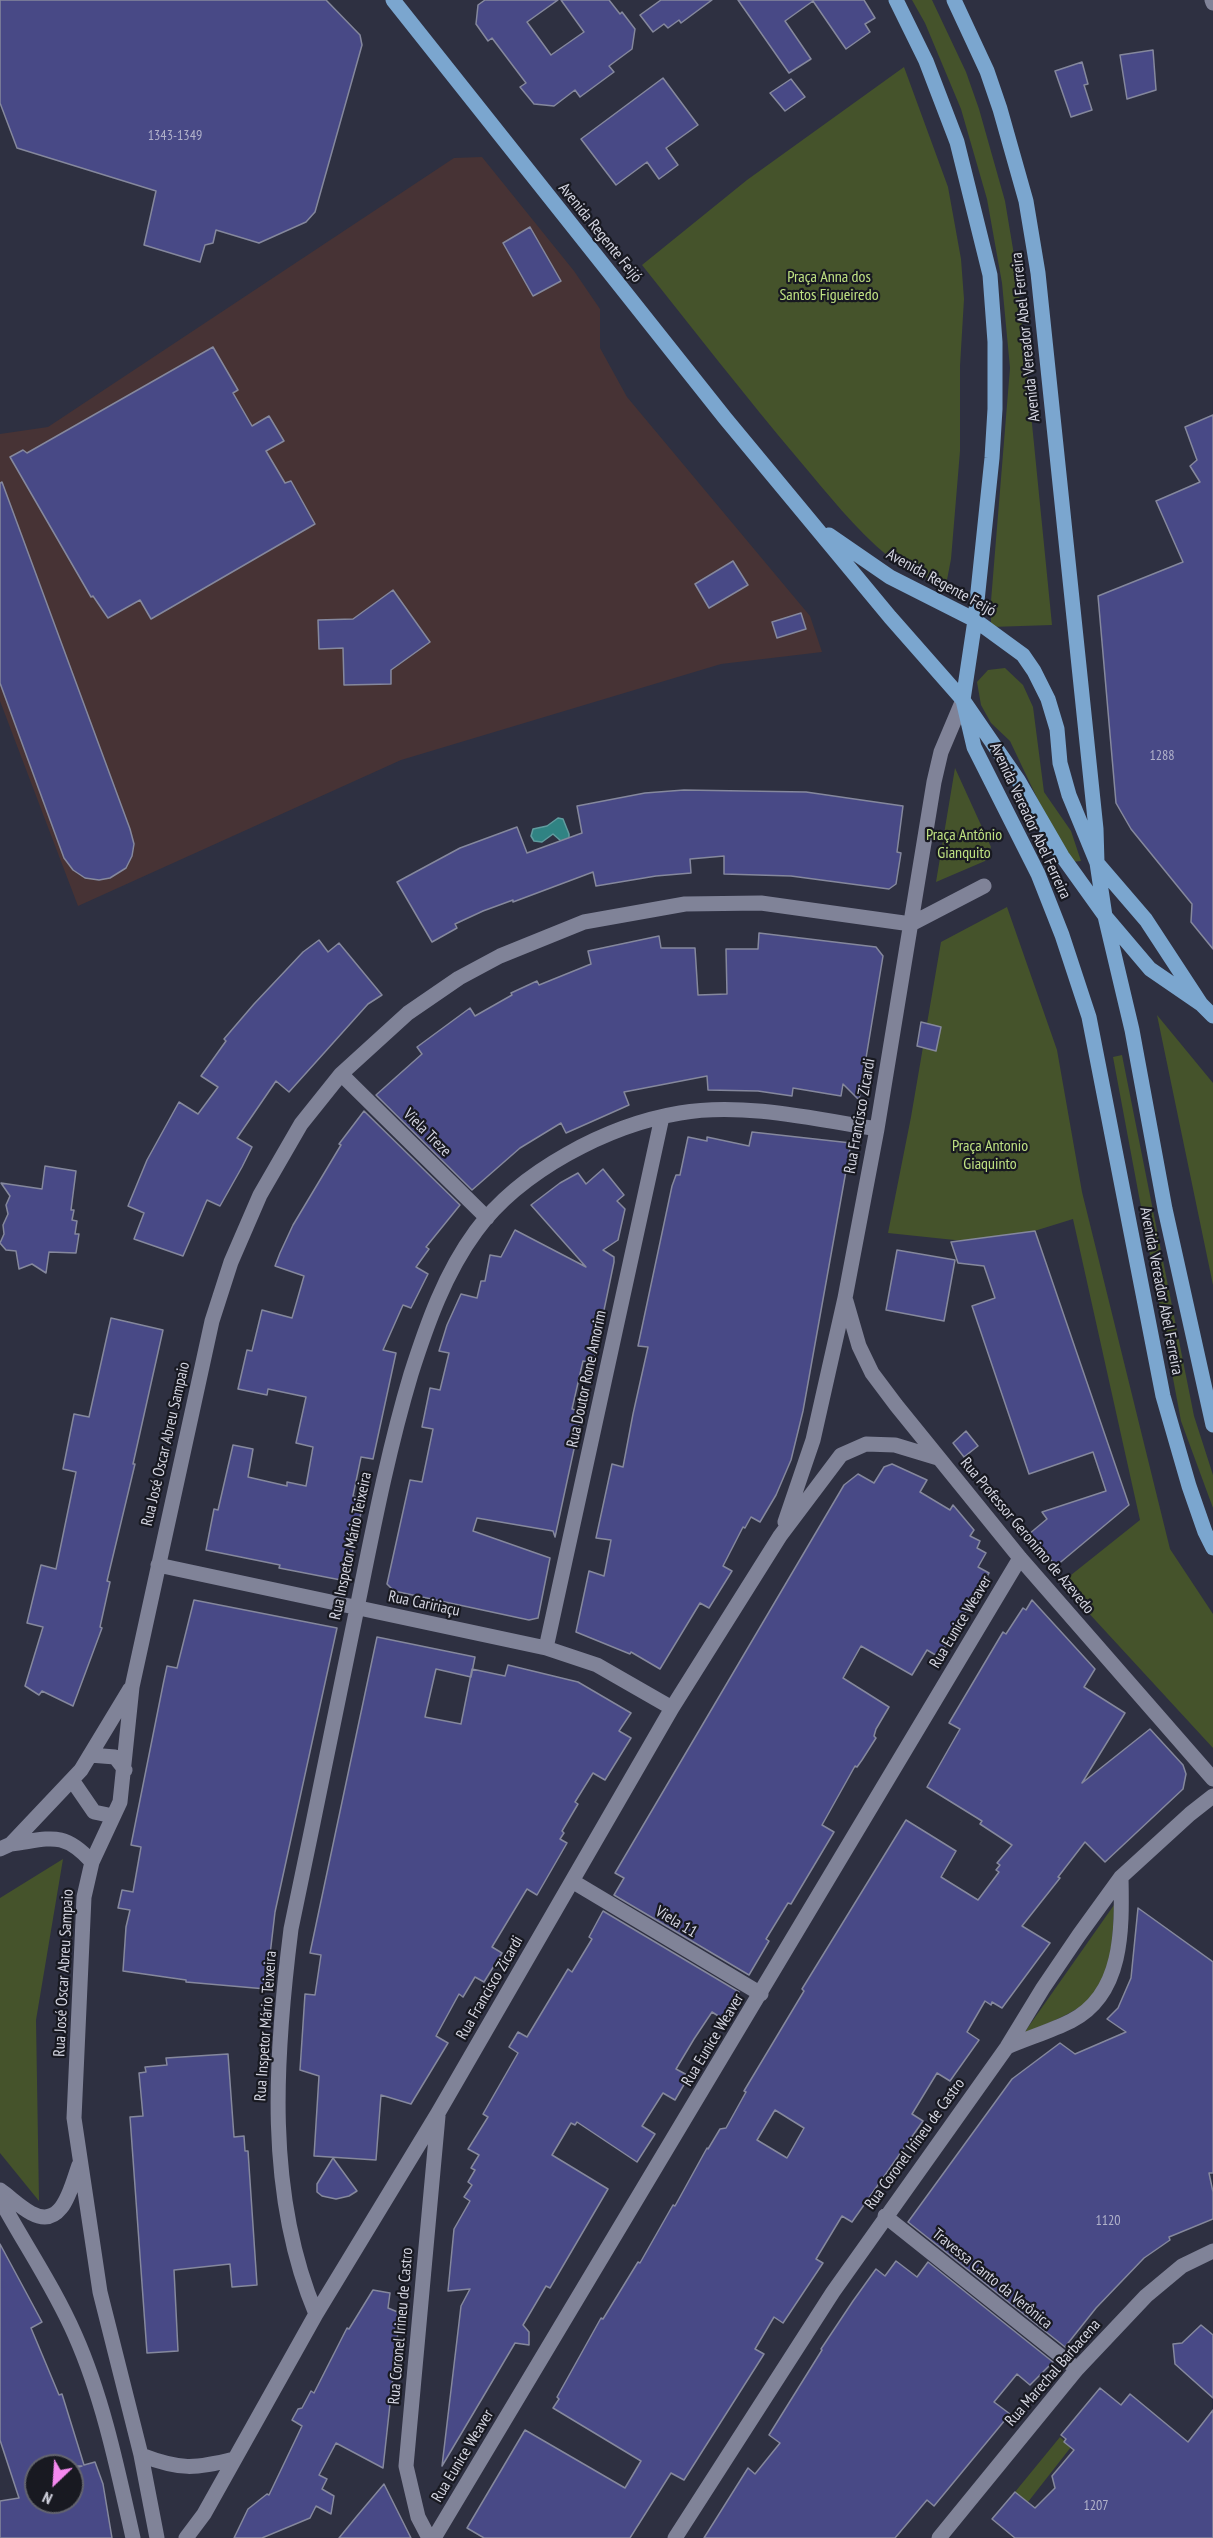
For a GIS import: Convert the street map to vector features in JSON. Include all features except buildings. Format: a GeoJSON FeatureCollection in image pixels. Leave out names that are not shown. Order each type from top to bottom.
{"type":"FeatureCollection","features":[{"type":"Feature","properties":{"kind":"main road","name":"Avenida Regente Feijó"},"geometry":{"type":"LineString","coordinates":[[384,0],[409,21]]}},
{"type":"Feature","properties":{"kind":"main road","name":"Avenida Regente Feijó"},"geometry":{"type":"LineString","coordinates":[[393,0],[810,522],[963,700],[1018,780],[1062,856],[1105,916],[1150,969],[1201,1004],[1213,1016]]}},
{"type":"Feature","properties":{"kind":"main road","name":"Avenida Vereador Abel Ferreira"},"geometry":{"type":"LineString","coordinates":[[896,0],[926,61],[957,142],[990,275],[995,342],[995,409],[988,506],[963,700],[974,747],[1038,874],[1062,935],[1089,1017],[1163,1396],[1189,1486],[1213,1548]]}},
{"type":"Feature","properties":{"kind":"main road","name":"Avenida Vereador Abel Ferreira"},"geometry":{"type":"LineString","coordinates":[[954,0],[987,71],[1026,201],[1038,273],[1096,829],[1097,863],[1105,916],[1132,1030],[1165,1209],[1213,1425]]}},
{"type":"Feature","properties":{"kind":"main road","name":"Avenida Regente Feijó"},"geometry":{"type":"LineString","coordinates":[[810,522],[890,577],[975,620],[1023,655],[1040,682],[1057,729],[1059,763],[1069,795],[1097,863],[1146,920],[1201,1004]]}},
{"type":"Feature","properties":{"kind":"street","name":"Rua Francisco Zicardi"},"geometry":{"type":"LineString","coordinates":[[780,1536],[813,1440],[845,1298],[877,1129],[941,752],[963,700]]}},
{"type":"Feature","properties":{"kind":"street"},"geometry":{"type":"LineString","coordinates":[[911,924],[984,886]]}},
{"type":"Feature","properties":{"kind":"street","name":"Rua José Oscar Abreu Sampaio"},"geometry":{"type":"LineString","coordinates":[[157,2538],[141,2455],[100,2292],[74,2118],[84,1897],[92,1862],[120,1802],[132,1687],[212,1322],[231,1262],[260,1195],[301,1124],[341,1074],[408,1013],[459,978],[500,957],[584,922],[685,904],[761,903],[911,924]]}},
{"type":"Feature","properties":{"kind":"street","name":"Viela Treze"},"geometry":{"type":"LineString","coordinates":[[341,1074],[488,1218]]}},
{"type":"Feature","properties":{"kind":"street","name":"Rua Inspetor Mário Teixeira"},"geometry":{"type":"LineString","coordinates":[[316,2314],[305,2288],[291,2238],[282,2179],[278,2115],[282,1998],[291,1929],[391,1447],[424,1333],[440,1293],[477,1230],[500,1204],[530,1179],[567,1155],[634,1123],[681,1112],[729,1110],[798,1116],[877,1129]]}},
{"type":"Feature","properties":{"kind":"street","name":"Rua Doutor Rone Amorim"},"geometry":{"type":"LineString","coordinates":[[546,1648],[662,1117]]}},
{"type":"Feature","properties":{"kind":"street","name":"Rua Professor Geronimo de Azevedo"},"geometry":{"type":"LineString","coordinates":[[845,1298],[859,1346],[872,1373],[1020,1558],[1213,1779]]}},
{"type":"Feature","properties":{"kind":"street","name":"Rua Francisco Zicardi"},"geometry":{"type":"LineString","coordinates":[[186,2538],[204,2514],[316,2314],[438,2114],[672,1708],[780,1536],[842,1455],[866,1444],[895,1445],[938,1458]]}},
{"type":"Feature","properties":{"kind":"street","name":"Rua Eunice Weaver"},"geometry":{"type":"LineString","coordinates":[[435,2538],[1020,1558]]}},
{"type":"Feature","properties":{"kind":"street","name":"Rua Caririaçu"},"geometry":{"type":"LineString","coordinates":[[158,1565],[546,1648],[597,1665],[672,1708]]}},
{"type":"Feature","properties":{"kind":"street"},"geometry":{"type":"LineString","coordinates":[[5,1847],[72,1780],[132,1687]]}},
{"type":"Feature","properties":{"kind":"street"},"geometry":{"type":"LineString","coordinates":[[90,1755],[115,1757],[125,1770]]}},
{"type":"Feature","properties":{"kind":"street"},"geometry":{"type":"LineString","coordinates":[[72,1780],[94,1812],[113,1816]]}},
{"type":"Feature","properties":{"kind":"street","name":"Rua Coronel Irineu de Castro"},"geometry":{"type":"LineString","coordinates":[[675,2538],[833,2292],[1007,2047],[1043,1988],[1121,1877],[1213,1796]]}},
{"type":"Feature","properties":{"kind":"street"},"geometry":{"type":"LineString","coordinates":[[5,1847],[58,1838],[77,1845],[92,1862]]}},
{"type":"Feature","properties":{"kind":"street"},"geometry":{"type":"LineString","coordinates":[[1007,2047],[1073,2020],[1092,2006],[1106,1987],[1116,1965],[1119,1946],[1122,1922],[1121,1877]]}},
{"type":"Feature","properties":{"kind":"street","name":"Viela 11"},"geometry":{"type":"LineString","coordinates":[[572,1881],[761,1994]]}},
{"type":"Feature","properties":{"kind":"street","name":"Rua Coronel Irineu de Castro"},"geometry":{"type":"LineString","coordinates":[[429,2538],[418,2517],[406,2466],[438,2114]]}},
{"type":"Feature","properties":{"kind":"street"},"geometry":{"type":"LineString","coordinates":[[0,2190],[29,2212],[41,2217],[52,2216],[60,2211],[68,2197],[80,2163]]}},
{"type":"Feature","properties":{"kind":"street"},"geometry":{"type":"LineString","coordinates":[[0,2199],[56,2295],[76,2337],[104,2421],[124,2492],[133,2538]]}},
{"type":"Feature","properties":{"kind":"street","name":"Travessa Canto da Verônica"},"geometry":{"type":"LineString","coordinates":[[885,2216],[1077,2369]]}},
{"type":"Feature","properties":{"kind":"street","name":"Rua Marechal Barbacena"},"geometry":{"type":"LineString","coordinates":[[939,2538],[1077,2369],[1146,2296],[1182,2266],[1213,2251]]}},
{"type":"Feature","properties":{"kind":"street"},"geometry":{"type":"LineString","coordinates":[[141,2455],[168,2465],[189,2467],[206,2466],[234,2459]]}},
{"type":"Feature","properties":{"kind":"shaded area"},"geometry":{"type":"Polygon","coordinates":[[[482,157],[574,271],[600,309],[600,348],[627,397],[810,616],[822,652],[721,664],[401,760],[78,906],[0,701],[0,434],[48,427],[454,158],[482,157]]]}},
{"type":"Feature","properties":{"kind":"shaded area"},"geometry":{"type":"Polygon","coordinates":[[[558,818],[563,819],[569,839],[561,841],[553,834],[542,842],[534,841],[531,836],[533,829],[547,826],[558,818]]]}},
{"type":"Feature","properties":{"kind":"green space"},"geometry":{"type":"Polygon","coordinates":[[[912,0],[932,0],[966,72],[1005,201],[1017,273],[1052,625],[991,627],[991,601],[1010,368],[1002,283],[987,199],[961,109],[925,23],[912,0]]]}},
{"type":"Feature","properties":{"kind":"green space","name":"Praça Anna dos Santos Figueiredo"},"geometry":{"type":"Polygon","coordinates":[[[904,67],[948,187],[961,259],[964,299],[960,366],[960,451],[951,559],[947,580],[924,577],[901,566],[853,523],[779,436],[642,265],[747,180],[904,67]]]}},
{"type":"Feature","properties":{"kind":"green space"},"geometry":{"type":"Polygon","coordinates":[[[1005,668],[1023,685],[1033,707],[1044,792],[1071,831],[1081,861],[1071,862],[1057,840],[1010,741],[991,723],[981,705],[977,682],[988,670],[1005,668]]]}},
{"type":"Feature","properties":{"kind":"green space","name":"Praça Antônio Gianquito"},"geometry":{"type":"Polygon","coordinates":[[[955,768],[991,847],[985,861],[936,882],[955,768]]]}},
{"type":"Feature","properties":{"kind":"green space","name":"Praça Antonio Giaquinto"},"geometry":{"type":"Polygon","coordinates":[[[1007,907],[1057,1050],[1082,1192],[1170,1549],[1213,1614],[1213,1748],[1061,1583],[1140,1520],[1073,1219],[1015,1237],[964,1241],[888,1233],[911,1117],[941,942],[1007,907]]]}},
{"type":"Feature","properties":{"kind":"green space"},"geometry":{"type":"Polygon","coordinates":[[[1157,1015],[1213,1083],[1213,1285],[1157,1015]]]}},
{"type":"Feature","properties":{"kind":"green space"},"geometry":{"type":"Polygon","coordinates":[[[1122,1055],[1194,1416],[1213,1475],[1213,1508],[1181,1421],[1113,1057],[1122,1055]]]}},
{"type":"Feature","properties":{"kind":"green space"},"geometry":{"type":"Polygon","coordinates":[[[63,1859],[36,2020],[39,2201],[0,2153],[0,1898],[63,1859]]]}},
{"type":"Feature","properties":{"kind":"green space"},"geometry":{"type":"Polygon","coordinates":[[[1114,1905],[1109,1959],[1100,1985],[1093,1996],[1069,2013],[1024,2033],[1114,1905]]]}},
{"type":"Feature","properties":{"kind":"green space"},"geometry":{"type":"Polygon","coordinates":[[[1060,2437],[1071,2447],[1028,2502],[1015,2492],[1060,2437]]]}}]}
